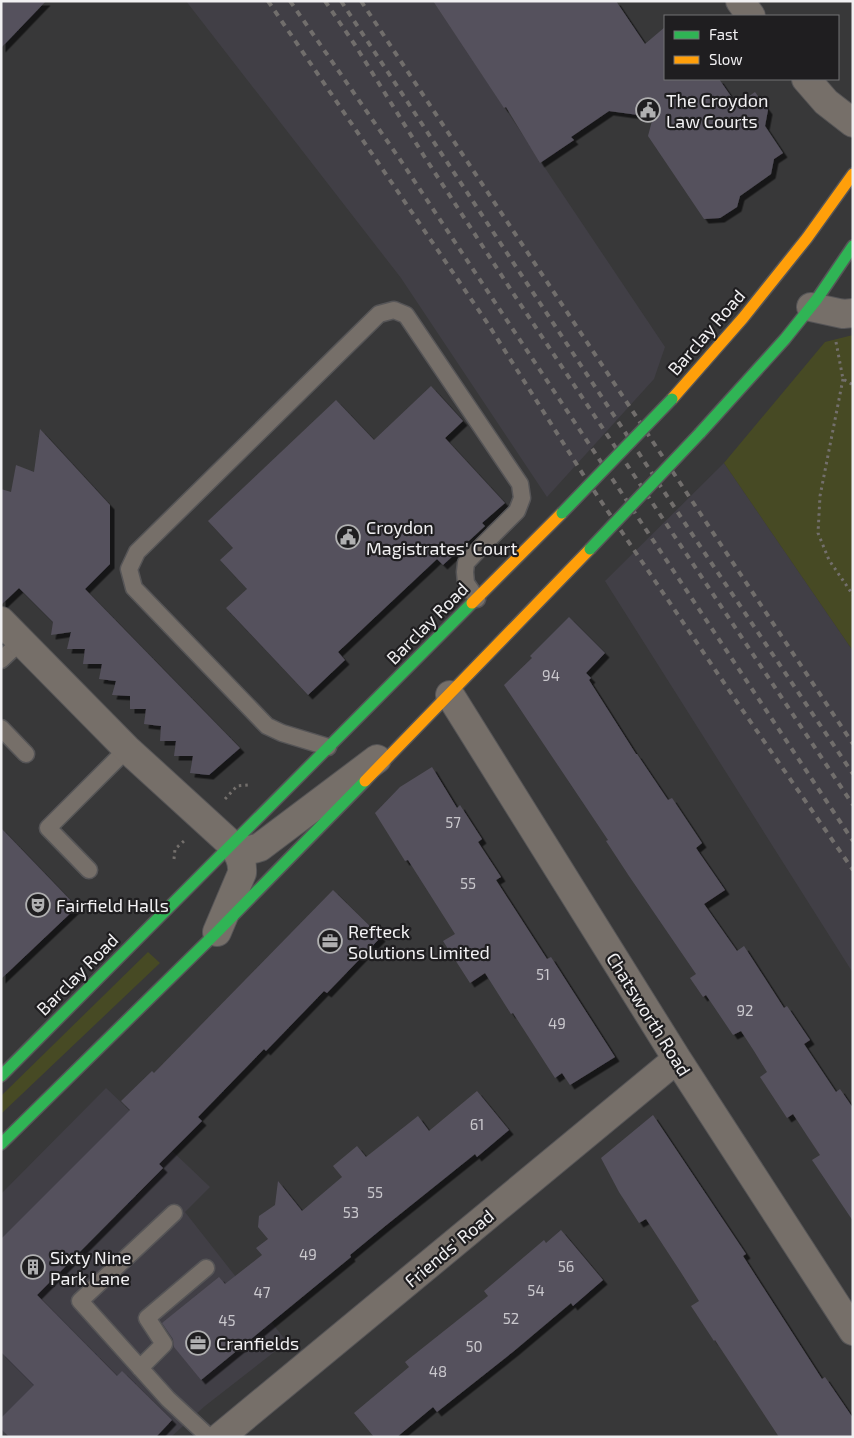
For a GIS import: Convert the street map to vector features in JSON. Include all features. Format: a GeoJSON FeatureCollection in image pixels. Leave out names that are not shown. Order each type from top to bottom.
{"type":"FeatureCollection","features":[{"type":"Feature","properties":{"kind":"highway","name":"Barclay Road"},"geometry":{"type":"LineString","coordinates":[[1,1076],[230,844],[477,599],[672,399],[749,312],[807,238],[853,174]]}},
{"type":"Feature","properties":{"kind":"highway"},"geometry":{"type":"LineString","coordinates":[[1,1144],[217,932],[450,695],[590,549],[756,373],[811,306],[853,246]]}},
{"type":"Feature","properties":{"kind":"street"},"geometry":{"type":"LineString","coordinates":[[740,1],[750,15]]}},
{"type":"Feature","properties":{"kind":"street"},"geometry":{"type":"LineString","coordinates":[[807,80],[826,102],[853,123]]}},
{"type":"Feature","properties":{"kind":"street"},"geometry":{"type":"LineString","coordinates":[[811,306],[843,314],[853,313]]}},
{"type":"Feature","properties":{"kind":"street"},"geometry":{"type":"LineString","coordinates":[[1,621],[127,749],[230,844],[240,857],[243,865],[242,872],[217,932]]}},
{"type":"Feature","properties":{"kind":"street","name":"Chatsworth Road"},"geometry":{"type":"LineString","coordinates":[[450,695],[677,1059],[853,1331]]}},
{"type":"Feature","properties":{"kind":"street"},"geometry":{"type":"LineString","coordinates":[[230,844],[243,850],[260,847],[414,731]]}},
{"type":"Feature","properties":{"kind":"street","name":"Friends' Road"},"geometry":{"type":"LineString","coordinates":[[220,1437],[677,1059]]}},
{"type":"Feature","properties":{"kind":"lane"},"geometry":{"type":"LineString","coordinates":[[328,747],[266,726],[134,588],[129,570],[137,552],[379,314],[394,310],[406,315],[520,484],[522,498],[516,511],[466,564],[466,583],[477,599]]}},
{"type":"Feature","properties":{"kind":"lane"},"geometry":{"type":"LineString","coordinates":[[1,660],[21,641]]}},
{"type":"Feature","properties":{"kind":"lane"},"geometry":{"type":"LineString","coordinates":[[1,728],[26,754]]}},
{"type":"Feature","properties":{"kind":"lane"},"geometry":{"type":"LineString","coordinates":[[89,870],[48,828],[127,749]]}},
{"type":"Feature","properties":{"kind":"lane"},"geometry":{"type":"LineString","coordinates":[[174,1213],[80,1301],[168,1399],[209,1437]]}},
{"type":"Feature","properties":{"kind":"lane"},"geometry":{"type":"LineString","coordinates":[[140,1368],[164,1344],[147,1318],[206,1268]]}},
{"type":"Feature","properties":{"kind":"path"},"geometry":{"type":"LineString","coordinates":[[836,339],[843,379],[820,496],[818,533],[828,560],[853,595]]}},
{"type":"Feature","properties":{"kind":"path"},"geometry":{"type":"LineString","coordinates":[[843,379],[853,385]]}},
{"type":"Feature","properties":{"kind":"shaded area"},"geometry":{"type":"Polygon","coordinates":[[[186,1],[433,1],[665,347],[654,379],[547,497],[401,278],[186,1]]]}},
{"type":"Feature","properties":{"kind":"shaded area"},"geometry":{"type":"Polygon","coordinates":[[[724,463],[853,651],[853,973],[605,581],[724,463]]]}},
{"type":"Feature","properties":{"kind":"shaded area"},"geometry":{"type":"Polygon","coordinates":[[[106,1088],[210,1187],[185,1212],[287,1342],[205,1406],[171,1437],[1,1437],[1,1194],[106,1088]]]}},
{"type":"Feature","properties":{"kind":"green space"},"geometry":{"type":"Polygon","coordinates":[[[853,335],[853,651],[724,463],[825,342],[853,335]]]}},
{"type":"Feature","properties":{"kind":"green space"},"geometry":{"type":"Polygon","coordinates":[[[148,952],[160,963],[1,1114],[1,1096],[148,952]]]}},
{"type":"Feature","properties":{"kind":"building"},"geometry":{"type":"Polygon","coordinates":[[[1,1],[46,1],[1,48],[1,1]]]}},
{"type":"Feature","properties":{"kind":"building","name":"The Croydon Law Courts"},"geometry":{"type":"Polygon","coordinates":[[[433,1],[616,1],[645,44],[664,28],[664,80],[720,80],[737,105],[755,92],[768,110],[765,126],[783,153],[774,159],[771,174],[740,196],[737,207],[720,218],[704,219],[648,136],[653,117],[609,111],[571,137],[574,140],[540,163],[506,107],[504,108],[433,1]]]}},
{"type":"Feature","properties":{"kind":"building","name":"Croydon Magistrates' Court"},"geometry":{"type":"Polygon","coordinates":[[[431,386],[463,421],[445,438],[505,503],[482,523],[485,526],[443,565],[437,559],[338,652],[345,660],[308,695],[226,608],[247,589],[220,560],[233,548],[208,521],[336,400],[374,440],[431,386]]]}},
{"type":"Feature","properties":{"kind":"building"},"geometry":{"type":"Polygon","coordinates":[[[40,429],[110,505],[110,564],[85,589],[240,748],[209,775],[190,773],[193,756],[174,756],[176,741],[160,741],[161,726],[144,724],[146,709],[130,709],[130,696],[112,695],[116,681],[99,679],[102,664],[83,664],[85,649],[67,649],[71,632],[51,635],[53,622],[19,588],[1,605],[1,489],[11,492],[16,465],[34,472],[40,429]]]}},
{"type":"Feature","properties":{"kind":"building"},"geometry":{"type":"Polygon","coordinates":[[[569,617],[605,653],[586,673],[591,678],[589,680],[636,754],[668,800],[672,798],[702,843],[696,848],[725,890],[704,904],[737,951],[744,946],[784,1008],[787,1006],[810,1040],[804,1044],[836,1092],[840,1089],[853,1108],[853,1221],[812,1160],[820,1155],[793,1114],[787,1118],[760,1077],[767,1072],[741,1031],[733,1035],[706,995],[703,997],[690,978],[696,974],[629,876],[606,841],[608,840],[504,685],[532,658],[530,656],[569,617]]]}},
{"type":"Feature","properties":{"kind":"building"},"geometry":{"type":"Polygon","coordinates":[[[432,767],[457,808],[460,805],[482,839],[478,842],[501,877],[496,880],[547,959],[551,957],[615,1057],[570,1085],[562,1073],[555,1078],[485,973],[470,983],[443,941],[455,934],[408,860],[405,861],[375,813],[400,787],[432,767]]]}},
{"type":"Feature","properties":{"kind":"building","name":"Fairfield Halls"},"geometry":{"type":"Polygon","coordinates":[[[1,828],[77,907],[1,979],[1,828]]]}},
{"type":"Feature","properties":{"kind":"building"},"geometry":{"type":"Polygon","coordinates":[[[333,890],[381,937],[327,993],[324,991],[266,1051],[264,1049],[198,1117],[202,1121],[159,1164],[163,1168],[37,1295],[117,1376],[122,1371],[172,1420],[156,1437],[9,1437],[1,1429],[1,1418],[34,1385],[1,1352],[1,1239],[130,1110],[121,1101],[152,1071],[154,1073],[333,890]]]}},
{"type":"Feature","properties":{"kind":"building"},"geometry":{"type":"Polygon","coordinates":[[[477,1091],[509,1130],[477,1157],[475,1154],[384,1227],[350,1255],[351,1257],[201,1380],[174,1347],[173,1339],[162,1323],[219,1277],[225,1284],[262,1255],[256,1248],[268,1239],[258,1227],[259,1216],[275,1205],[278,1181],[302,1211],[342,1177],[333,1166],[357,1146],[366,1157],[418,1116],[429,1131],[477,1091]]]}},
{"type":"Feature","properties":{"kind":"building"},"geometry":{"type":"Polygon","coordinates":[[[653,1115],[746,1254],[743,1256],[822,1379],[825,1377],[853,1418],[853,1437],[779,1437],[691,1306],[699,1301],[680,1271],[646,1219],[639,1223],[619,1192],[601,1158],[653,1115]]]}},
{"type":"Feature","properties":{"kind":"building"},"geometry":{"type":"Polygon","coordinates":[[[561,1230],[603,1280],[573,1306],[571,1303],[437,1412],[433,1407],[397,1437],[374,1437],[354,1413],[409,1367],[405,1362],[488,1296],[484,1291],[544,1240],[546,1243],[561,1230]]]}},
{"type":"Feature","properties":{"kind":"railway"},"geometry":{"type":"LineString","coordinates":[[268,1],[488,324],[586,479],[853,870]]}},
{"type":"Feature","properties":{"kind":"railway"},"geometry":{"type":"LineString","coordinates":[[290,1],[399,158],[853,841]]}},
{"type":"Feature","properties":{"kind":"railway"},"geometry":{"type":"LineString","coordinates":[[325,1],[513,293],[853,805]]}},
{"type":"Feature","properties":{"kind":"railway"},"geometry":{"type":"LineString","coordinates":[[341,1],[696,540],[853,774]]}},
{"type":"Feature","properties":{"kind":"railway"},"geometry":{"type":"LineString","coordinates":[[361,1],[853,744]]}},
{"type":"Feature","properties":{"kind":"traffic: fast"},"geometry":{"type":"LineString","coordinates":[[700,433],[785,339],[817,299],[853,246]]}},
{"type":"Feature","properties":{"kind":"traffic: fast"},"geometry":{"type":"LineString","coordinates":[[562,513],[672,399]]}},
{"type":"Feature","properties":{"kind":"traffic: fast"},"geometry":{"type":"LineString","coordinates":[[590,549],[700,433]]}},
{"type":"Feature","properties":{"kind":"traffic: fast"},"geometry":{"type":"LineString","coordinates":[[1,1076],[472,603]]}},
{"type":"Feature","properties":{"kind":"traffic: fast"},"geometry":{"type":"LineString","coordinates":[[1,1144],[217,932],[365,781]]}},
{"type":"Feature","properties":{"kind":"traffic: slow"},"geometry":{"type":"LineString","coordinates":[[672,399],[743,318],[807,238],[853,174]]}},
{"type":"Feature","properties":{"kind":"traffic: slow"},"geometry":{"type":"LineString","coordinates":[[472,603],[562,513]]}},
{"type":"Feature","properties":{"kind":"traffic: slow"},"geometry":{"type":"LineString","coordinates":[[365,781],[590,549]]}},
{"type":"Feature","properties":{"kind":"place","name":"The Croydon Law Courts"},"geometry":{"type":"Point","coordinates":[648,110]}},
{"type":"Feature","properties":{"kind":"place","name":"Croydon Magistrates' Court"},"geometry":{"type":"Point","coordinates":[348,537]}},
{"type":"Feature","properties":{"kind":"place","name":"Fairfield Halls"},"geometry":{"type":"Point","coordinates":[38,905]}},
{"type":"Feature","properties":{"kind":"place","name":"Refteck Solutions Limited"},"geometry":{"type":"Point","coordinates":[330,941]}},
{"type":"Feature","properties":{"kind":"place","name":"Sixty Nine Park Lane"},"geometry":{"type":"Point","coordinates":[33,1267]}},
{"type":"Feature","properties":{"kind":"place","name":"Cranfields"},"geometry":{"type":"Point","coordinates":[198,1343]}}]}
